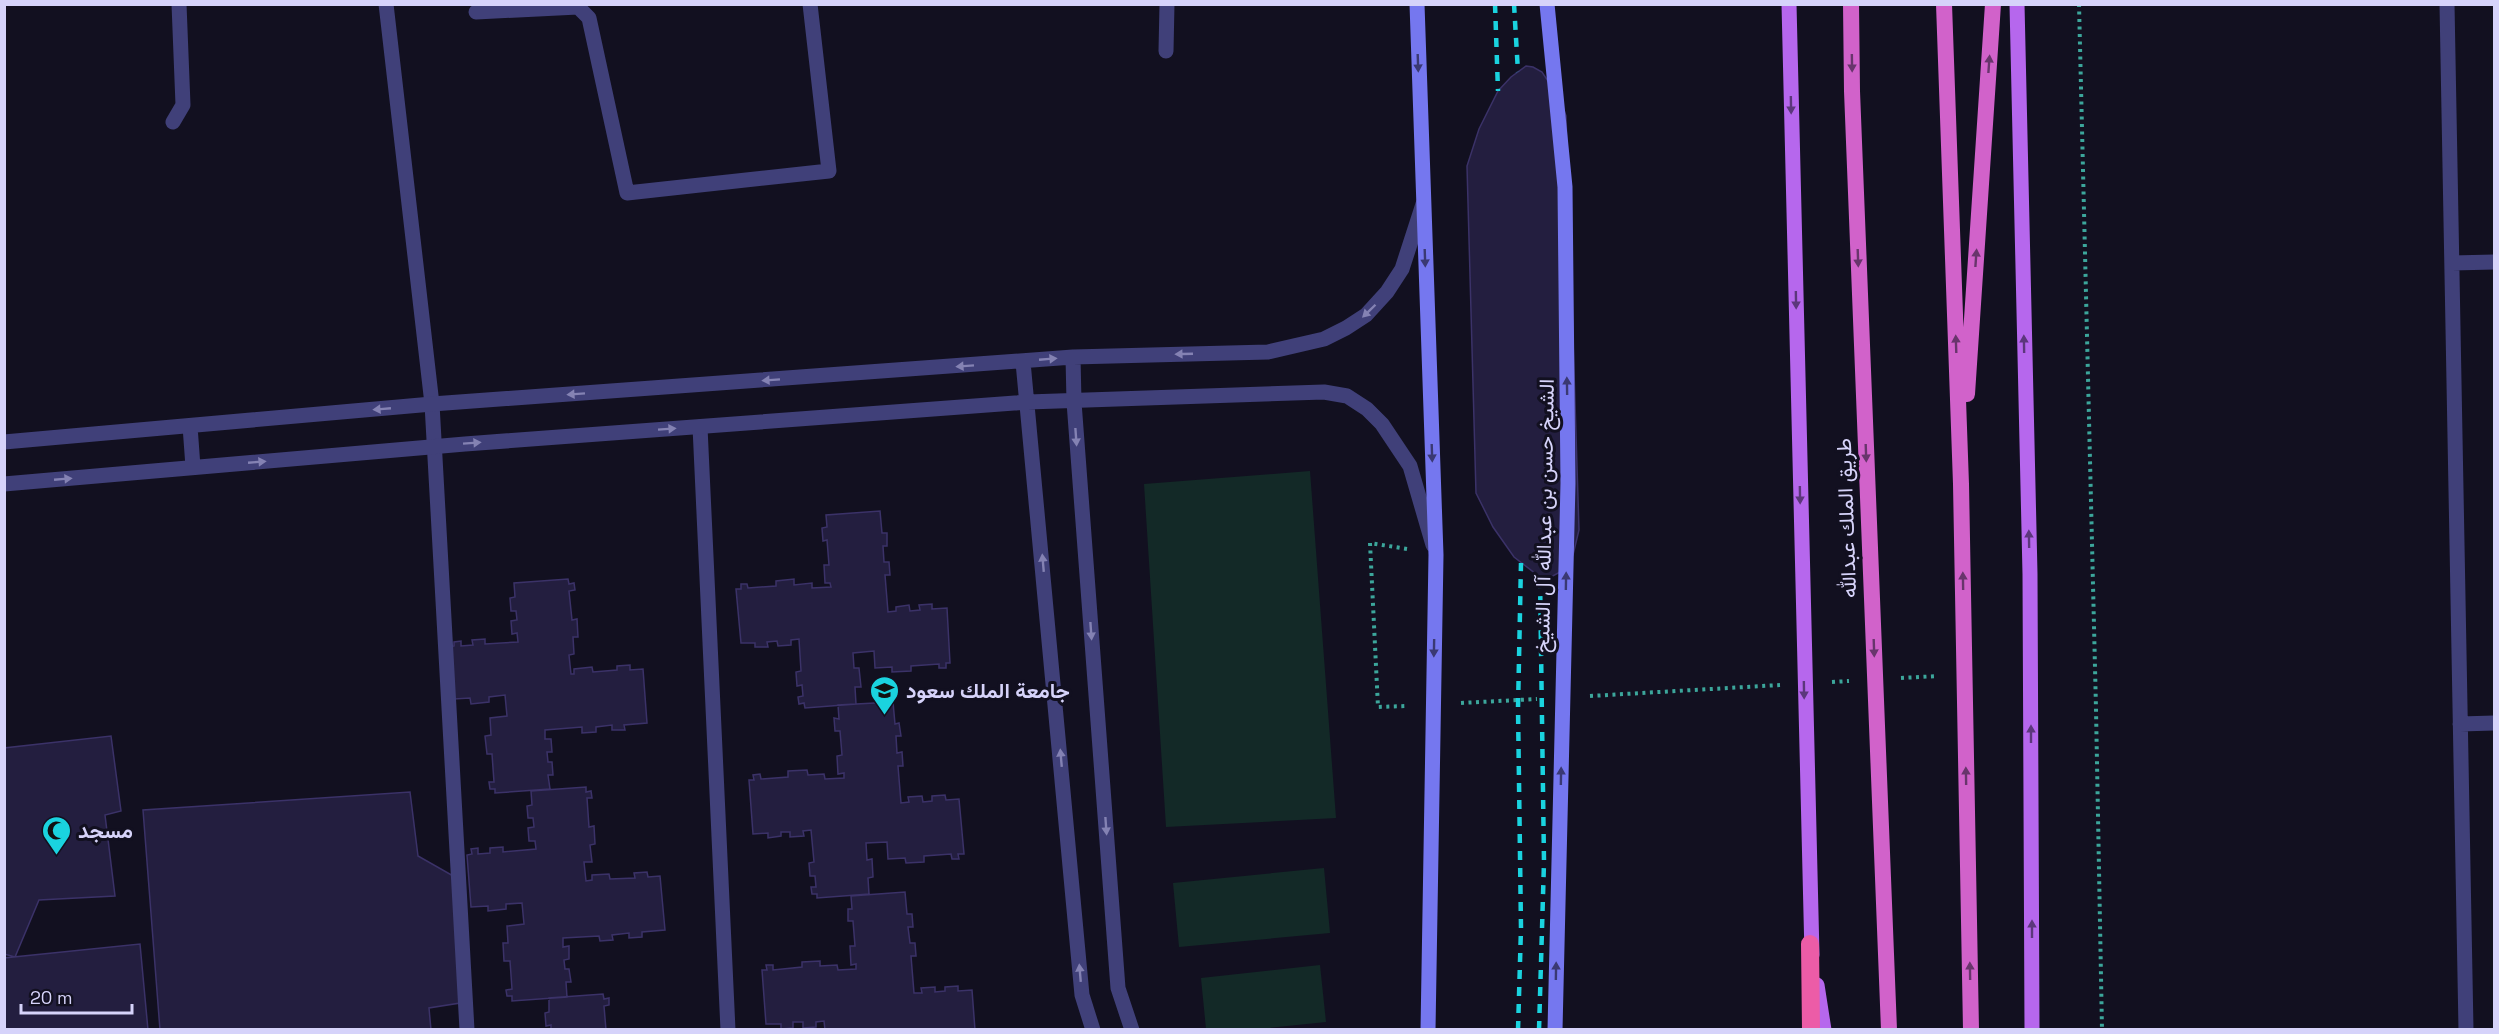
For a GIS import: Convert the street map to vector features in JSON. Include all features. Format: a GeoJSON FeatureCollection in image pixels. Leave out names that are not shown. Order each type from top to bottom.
{"type":"FeatureCollection","features":[{"type":"Feature","properties":{"kind":"highway","name":"طريق الملك عبدالله"},"geometry":{"type":"LineString","coordinates":[[1851,4],[1852,91],[1889,1029]]}},
{"type":"Feature","properties":{"kind":"highway"},"geometry":{"type":"LineString","coordinates":[[1944,4],[1961,484],[1971,1029]]}},
{"type":"Feature","properties":{"kind":"highway"},"geometry":{"type":"LineString","coordinates":[[1961,484],[1993,4]]}},
{"type":"Feature","properties":{"kind":"highway"},"geometry":{"type":"LineString","coordinates":[[1810,944],[1811,1029]]}},
{"type":"Feature","properties":{"kind":"main road"},"geometry":{"type":"LineString","coordinates":[[1417,4],[1436,555],[1428,1029]]}},
{"type":"Feature","properties":{"kind":"main road","name":"الشيخ حسن بن عبدالله آل الشيخ"},"geometry":{"type":"LineString","coordinates":[[1547,4],[1564,187],[1568,483],[1555,1029]]}},
{"type":"Feature","properties":{"kind":"main road"},"geometry":{"type":"LineString","coordinates":[[1789,4],[1810,944],[1824,1029]]}},
{"type":"Feature","properties":{"kind":"main road"},"geometry":{"type":"LineString","coordinates":[[2017,4],[2030,574],[2032,1029]]}},
{"type":"Feature","properties":{"kind":"street"},"geometry":{"type":"LineString","coordinates":[[173,122],[183,105],[179,4]]}},
{"type":"Feature","properties":{"kind":"street"},"geometry":{"type":"LineString","coordinates":[[386,4],[432,404],[467,1029]]}},
{"type":"Feature","properties":{"kind":"street"},"geometry":{"type":"LineString","coordinates":[[476,12],[578,7],[589,18],[627,193],[829,171],[810,4]]}},
{"type":"Feature","properties":{"kind":"street"},"geometry":{"type":"LineString","coordinates":[[1166,51],[1167,4]]}},
{"type":"Feature","properties":{"kind":"street"},"geometry":{"type":"LineString","coordinates":[[2447,4],[2466,1029]]}},
{"type":"Feature","properties":{"kind":"street"},"geometry":{"type":"LineString","coordinates":[[4,442],[432,404],[1073,357],[1268,352],[1324,339],[1366,315],[1387,292],[1402,269],[1423,204]]}},
{"type":"Feature","properties":{"kind":"street"},"geometry":{"type":"LineString","coordinates":[[2452,263],[2494,262]]}},
{"type":"Feature","properties":{"kind":"street"},"geometry":{"type":"LineString","coordinates":[[1073,357],[1074,402],[1118,988],[1132,1029]]}},
{"type":"Feature","properties":{"kind":"street"},"geometry":{"type":"LineString","coordinates":[[1023,362],[1082,995],[1093,1029]]}},
{"type":"Feature","properties":{"kind":"street"},"geometry":{"type":"LineString","coordinates":[[4,484],[435,446],[1028,402],[1324,392],[1347,396],[1367,409],[1382,424],[1410,466],[1436,555]]}},
{"type":"Feature","properties":{"kind":"street"},"geometry":{"type":"LineString","coordinates":[[190,426],[193,467]]}},
{"type":"Feature","properties":{"kind":"street"},"geometry":{"type":"LineString","coordinates":[[700,426],[728,1029]]}},
{"type":"Feature","properties":{"kind":"street"},"geometry":{"type":"LineString","coordinates":[[2460,724],[2494,723]]}},
{"type":"Feature","properties":{"kind":"path"},"geometry":{"type":"LineString","coordinates":[[2079,4],[2102,1029]]}},
{"type":"Feature","properties":{"kind":"path"},"geometry":{"type":"LineString","coordinates":[[1413,705],[1378,707],[1370,543],[1436,555]]}},
{"type":"Feature","properties":{"kind":"path"},"geometry":{"type":"LineString","coordinates":[[1893,678],[1939,676],[1940,687]]}},
{"type":"Feature","properties":{"kind":"path"},"geometry":{"type":"LineString","coordinates":[[1822,682],[1857,680]]}},
{"type":"Feature","properties":{"kind":"path"},"geometry":{"type":"LineString","coordinates":[[1589,696],[1787,684]]}},
{"type":"Feature","properties":{"kind":"path"},"geometry":{"type":"LineString","coordinates":[[1460,703],[1542,698]]}},
{"type":"Feature","properties":{"kind":"green space"},"geometry":{"type":"Polygon","coordinates":[[[1310,471],[1336,818],[1166,827],[1144,484],[1310,471]]]}},
{"type":"Feature","properties":{"kind":"green space"},"geometry":{"type":"Polygon","coordinates":[[[1324,868],[1330,933],[1179,947],[1173,883],[1324,868]]]}},
{"type":"Feature","properties":{"kind":"green space"},"geometry":{"type":"Polygon","coordinates":[[[1320,965],[1326,1022],[1259,1029],[1206,1029],[1201,978],[1320,965]]]}},
{"type":"Feature","properties":{"kind":"building"},"geometry":{"type":"Polygon","coordinates":[[[1526,66],[1542,72],[1560,99],[1566,116],[1579,530],[1573,555],[1564,570],[1549,578],[1540,577],[1514,557],[1493,527],[1476,493],[1467,166],[1479,129],[1498,91],[1526,66]]]}},
{"type":"Feature","properties":{"kind":"building"},"geometry":{"type":"Polygon","coordinates":[[[880,511],[882,533],[887,533],[887,546],[883,546],[884,562],[889,562],[890,575],[885,575],[888,612],[896,611],[896,607],[909,605],[910,611],[920,610],[919,605],[932,604],[932,609],[947,608],[950,663],[946,663],[946,668],[939,668],[939,664],[911,666],[911,671],[892,672],[892,667],[875,668],[874,651],[853,653],[854,668],[859,668],[861,687],[855,687],[856,704],[805,708],[804,703],[799,704],[798,697],[803,696],[802,685],[797,686],[796,672],[801,671],[799,639],[791,640],[791,645],[778,646],[777,641],[767,642],[768,647],[755,647],[755,643],[741,643],[736,589],[741,589],[741,584],[747,584],[748,588],[776,586],[776,581],[794,579],[794,585],[812,583],[812,588],[831,587],[830,583],[825,583],[824,565],[829,565],[827,540],[823,541],[822,528],[827,527],[826,515],[880,511]]]}},
{"type":"Feature","properties":{"kind":"building"},"geometry":{"type":"Polygon","coordinates":[[[568,579],[569,584],[574,583],[575,590],[569,591],[572,620],[577,619],[578,637],[573,637],[574,654],[569,655],[571,674],[574,674],[574,669],[592,667],[593,672],[617,670],[617,666],[630,665],[630,670],[643,669],[647,723],[624,725],[625,730],[612,730],[612,725],[596,727],[596,732],[582,733],[582,727],[545,730],[545,739],[551,739],[552,752],[547,752],[548,762],[552,762],[553,775],[548,775],[550,789],[495,793],[495,789],[490,789],[489,782],[494,782],[492,754],[487,754],[485,736],[491,735],[490,718],[507,716],[505,695],[489,697],[489,702],[471,704],[470,698],[454,699],[450,647],[454,646],[454,642],[461,641],[461,646],[473,645],[472,640],[485,639],[485,644],[518,642],[517,633],[512,634],[511,621],[517,620],[516,611],[511,611],[510,598],[515,597],[514,583],[568,579]]]}},
{"type":"Feature","properties":{"kind":"building"},"geometry":{"type":"Polygon","coordinates":[[[893,702],[895,724],[899,723],[901,736],[896,736],[897,753],[902,752],[903,766],[898,766],[901,803],[909,802],[908,797],[922,796],[923,802],[932,801],[932,796],[945,795],[946,800],[959,799],[964,854],[958,854],[959,859],[952,859],[951,854],[924,856],[924,862],[906,863],[905,858],[888,859],[887,842],[866,843],[867,860],[872,859],[873,877],[868,878],[869,894],[817,898],[817,894],[812,894],[811,887],[816,887],[815,876],[810,876],[809,863],[814,862],[811,830],[803,831],[804,836],[790,837],[790,832],[781,832],[781,836],[768,838],[768,833],[753,834],[749,780],[754,780],[753,775],[760,774],[761,779],[788,777],[788,771],[807,770],[808,775],[824,774],[825,779],[844,778],[844,773],[838,774],[837,756],[842,755],[840,731],[835,731],[834,718],[839,719],[838,705],[893,702]]]}},
{"type":"Feature","properties":{"kind":"building","name":"مسجد"},"geometry":{"type":"Polygon","coordinates":[[[111,736],[121,811],[105,815],[115,896],[39,900],[15,957],[4,954],[4,748],[111,736]]]}},
{"type":"Feature","properties":{"kind":"building"},"geometry":{"type":"Polygon","coordinates":[[[586,787],[586,792],[591,791],[592,798],[587,798],[589,827],[594,826],[595,844],[590,845],[592,862],[584,862],[586,881],[592,880],[592,875],[609,874],[610,879],[635,878],[634,873],[647,872],[648,877],[660,876],[665,930],[642,932],[642,937],[629,938],[629,933],[612,935],[613,940],[600,941],[599,936],[563,938],[563,947],[569,946],[569,959],[564,960],[565,969],[569,969],[571,982],[566,982],[567,997],[512,1001],[512,996],[507,996],[506,990],[512,989],[510,961],[504,961],[503,943],[508,943],[507,926],[524,924],[522,903],[506,904],[506,909],[488,911],[488,906],[471,907],[467,855],[472,854],[471,849],[478,848],[478,854],[490,853],[490,848],[503,847],[503,852],[536,849],[535,841],[529,841],[528,828],[534,827],[533,818],[528,818],[527,806],[532,805],[531,791],[586,787]]]}},
{"type":"Feature","properties":{"kind":"building"},"geometry":{"type":"Polygon","coordinates":[[[410,792],[418,856],[455,877],[460,1003],[429,1008],[431,1030],[160,1030],[143,810],[410,792]]]}},
{"type":"Feature","properties":{"kind":"building"},"geometry":{"type":"Polygon","coordinates":[[[905,892],[907,914],[912,914],[913,927],[908,927],[910,943],[915,943],[916,956],[911,956],[914,993],[922,993],[921,988],[935,987],[935,992],[945,991],[945,987],[958,986],[958,991],[972,990],[975,1030],[825,1030],[824,1021],[816,1022],[816,1027],[803,1028],[803,1022],[793,1022],[793,1028],[781,1029],[781,1024],[766,1024],[762,970],[767,970],[766,965],[773,965],[773,970],[802,967],[802,962],[820,961],[820,966],[837,965],[838,970],[856,969],[856,964],[851,965],[850,946],[855,946],[853,921],[848,921],[848,909],[852,909],[851,896],[905,892]]]}},
{"type":"Feature","properties":{"kind":"building"},"geometry":{"type":"Polygon","coordinates":[[[140,944],[148,1030],[4,1030],[4,958],[140,944]]]}},
{"type":"Feature","properties":{"kind":"building"},"geometry":{"type":"Polygon","coordinates":[[[603,994],[604,999],[609,998],[609,1005],[604,1006],[606,1030],[551,1030],[551,1025],[546,1026],[545,1013],[549,1012],[549,998],[603,994]]]}},
{"type":"Feature","properties":{"kind":"railway"},"geometry":{"type":"LineString","coordinates":[[1495,4],[1498,91]]}},
{"type":"Feature","properties":{"kind":"railway"},"geometry":{"type":"LineString","coordinates":[[1514,4],[1518,72]]}},
{"type":"Feature","properties":{"kind":"railway"},"geometry":{"type":"LineString","coordinates":[[1518,1030],[1521,928],[1518,708],[1521,563]]}},
{"type":"Feature","properties":{"kind":"railway"},"geometry":{"type":"LineString","coordinates":[[1539,1030],[1544,862],[1540,577]]}},
{"type":"Feature","properties":{"kind":"place","name":"جامعة الملك سعود"},"geometry":{"type":"Point","coordinates":[885,716]}},
{"type":"Feature","properties":{"kind":"place","name":"مسجد"},"geometry":{"type":"Point","coordinates":[57,856]}}]}
